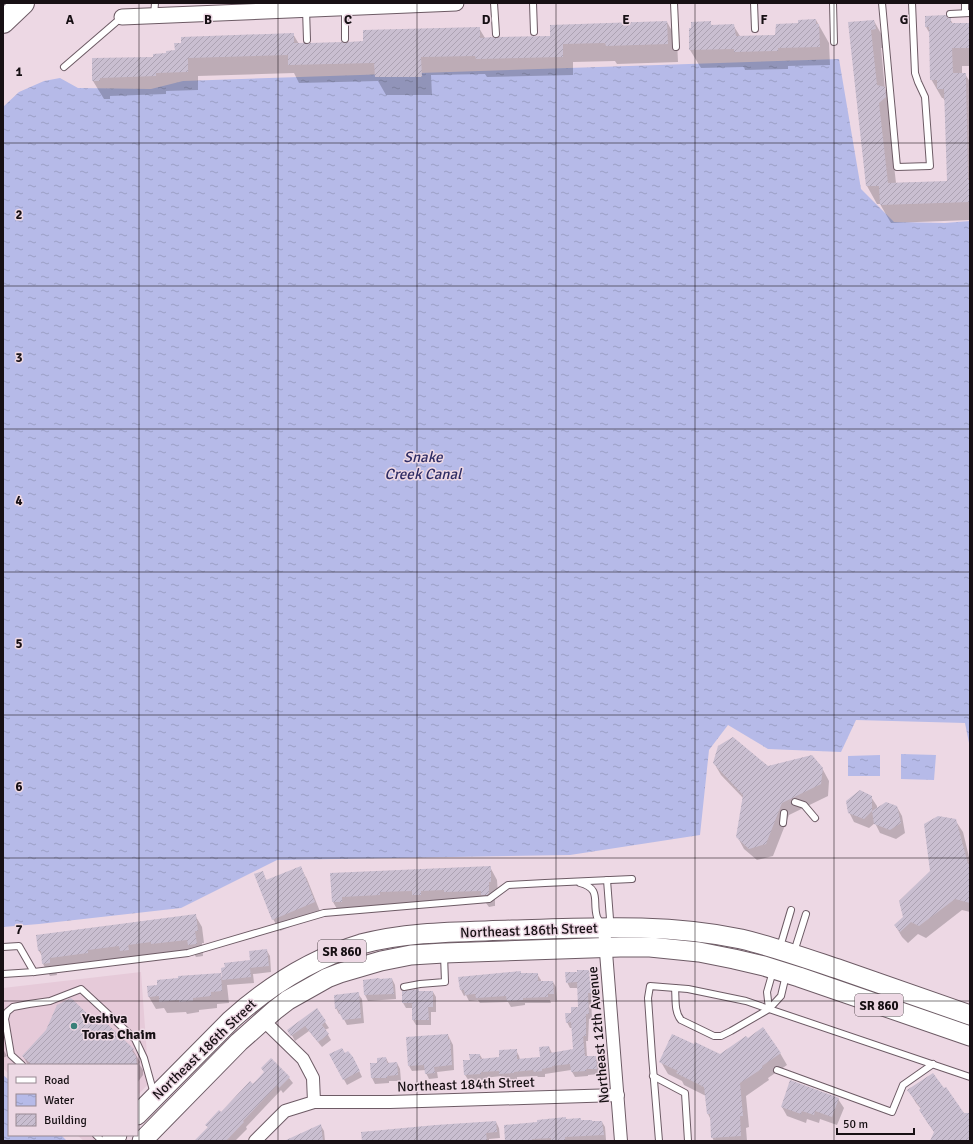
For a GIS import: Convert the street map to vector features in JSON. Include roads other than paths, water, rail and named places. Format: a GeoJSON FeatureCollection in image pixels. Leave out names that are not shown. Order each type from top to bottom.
{"type":"FeatureCollection","features":[{"type":"Feature","properties":{"kind":"highway"},"geometry":{"type":"LineString","coordinates":[[3,22],[23,3]]}},
{"type":"Feature","properties":{"kind":"main road","name":"Northeast 186th Street"},"geometry":{"type":"LineString","coordinates":[[138,1114],[246,1006],[287,977],[330,955],[376,941],[422,934],[604,927],[646,927],[696,931],[732,938],[786,952],[970,1015]]}},
{"type":"Feature","properties":{"kind":"main road","name":"Northeast 186th Street"},"geometry":{"type":"LineString","coordinates":[[142,1141],[227,1053],[263,1020],[288,1000],[327,978],[367,964],[396,957],[444,953],[606,947],[650,947],[699,952],[780,971],[970,1036]]}},
{"type":"Feature","properties":{"kind":"main road"},"geometry":{"type":"LineString","coordinates":[[780,971],[786,952]]}},
{"type":"Feature","properties":{"kind":"street"},"geometry":{"type":"LineString","coordinates":[[122,16],[154,9],[306,9],[456,3]]}},
{"type":"Feature","properties":{"kind":"street","name":"Northeast 12th Avenue"},"geometry":{"type":"LineString","coordinates":[[604,927],[621,1141]]}},
{"type":"Feature","properties":{"kind":"street"},"geometry":{"type":"LineString","coordinates":[[263,1020],[302,1059],[313,1078],[314,1102]]}},
{"type":"Feature","properties":{"kind":"street","name":"Northeast 184th Street"},"geometry":{"type":"LineString","coordinates":[[255,1141],[285,1111],[314,1102],[390,1102],[618,1095]]}},
{"type":"Feature","properties":{"kind":"lane"},"geometry":{"type":"LineString","coordinates":[[494,3],[496,34]]}},
{"type":"Feature","properties":{"kind":"lane"},"geometry":{"type":"LineString","coordinates":[[533,3],[534,32]]}},
{"type":"Feature","properties":{"kind":"lane"},"geometry":{"type":"LineString","coordinates":[[674,3],[676,47]]}},
{"type":"Feature","properties":{"kind":"lane"},"geometry":{"type":"LineString","coordinates":[[754,3],[755,29]]}},
{"type":"Feature","properties":{"kind":"lane"},"geometry":{"type":"LineString","coordinates":[[833,3],[834,42]]}},
{"type":"Feature","properties":{"kind":"lane"},"geometry":{"type":"LineString","coordinates":[[882,3],[897,167],[930,166],[925,97],[915,73],[912,3]]}},
{"type":"Feature","properties":{"kind":"lane"},"geometry":{"type":"LineString","coordinates":[[950,14],[968,13],[965,3]]}},
{"type":"Feature","properties":{"kind":"lane"},"geometry":{"type":"LineString","coordinates":[[345,8],[345,39]]}},
{"type":"Feature","properties":{"kind":"lane"},"geometry":{"type":"LineString","coordinates":[[306,9],[306,40]]}},
{"type":"Feature","properties":{"kind":"lane"},"geometry":{"type":"LineString","coordinates":[[64,67],[122,16]]}},
{"type":"Feature","properties":{"kind":"lane"},"geometry":{"type":"LineString","coordinates":[[795,802],[804,805],[815,818]]}},
{"type":"Feature","properties":{"kind":"lane"},"geometry":{"type":"LineString","coordinates":[[783,823],[784,813]]}},
{"type":"Feature","properties":{"kind":"lane"},"geometry":{"type":"LineString","coordinates":[[3,974],[34,972],[188,953],[324,913],[489,899],[508,885],[632,879]]}},
{"type":"Feature","properties":{"kind":"lane"},"geometry":{"type":"LineString","coordinates":[[575,881],[588,885],[594,891],[597,918],[604,927],[610,919],[607,880]]}},
{"type":"Feature","properties":{"kind":"lane"},"geometry":{"type":"LineString","coordinates":[[786,952],[791,910]]}},
{"type":"Feature","properties":{"kind":"lane"},"geometry":{"type":"LineString","coordinates":[[786,952],[797,943],[806,914]]}},
{"type":"Feature","properties":{"kind":"lane"},"geometry":{"type":"LineString","coordinates":[[3,946],[20,946],[34,972]]}},
{"type":"Feature","properties":{"kind":"lane"},"geometry":{"type":"LineString","coordinates":[[404,987],[445,982],[444,953]]}},
{"type":"Feature","properties":{"kind":"lane"},"geometry":{"type":"LineString","coordinates":[[766,1010],[767,992],[780,971]]}},
{"type":"Feature","properties":{"kind":"lane"},"geometry":{"type":"LineString","coordinates":[[675,988],[676,1006],[678,1016],[681,1020],[714,1036],[721,1036],[766,1010],[781,996],[780,971]]}},
{"type":"Feature","properties":{"kind":"lane"},"geometry":{"type":"LineString","coordinates":[[659,1141],[648,998],[650,986],[688,989],[746,1001],[766,1010],[970,1077]]}},
{"type":"Feature","properties":{"kind":"lane"},"geometry":{"type":"LineString","coordinates":[[21,1064],[11,1055],[6,1030],[5,1019],[7,1012],[13,1007],[50,1001],[81,989],[135,1039],[144,1058],[155,1096]]}},
{"type":"Feature","properties":{"kind":"lane"},"geometry":{"type":"LineString","coordinates":[[777,1070],[892,1112],[903,1085],[933,1064]]}},
{"type":"Feature","properties":{"kind":"lane"},"geometry":{"type":"LineString","coordinates":[[653,1076],[685,1093],[688,1141]]}},
{"type":"Feature","properties":{"kind":"water","name":"Snake Creek Canal"},"geometry":{"type":"Polygon","coordinates":[[[839,59],[861,189],[894,222],[945,223],[970,221],[970,748],[965,723],[856,720],[841,752],[768,749],[728,725],[709,750],[700,835],[570,855],[277,860],[181,908],[3,927],[3,107],[19,92],[44,81],[60,78],[78,88],[151,89],[183,81],[839,59]]]}},
{"type":"Feature","properties":{"kind":"water"},"geometry":{"type":"Polygon","coordinates":[[[901,754],[936,755],[934,780],[901,779],[901,754]]]}},
{"type":"Feature","properties":{"kind":"water"},"geometry":{"type":"Polygon","coordinates":[[[880,755],[880,776],[848,776],[848,756],[880,755]]]}},
{"type":"Feature","properties":{"kind":"water"},"geometry":{"type":"Polygon","coordinates":[[[3,1075],[8,1079],[8,1136],[62,1136],[67,1141],[3,1141],[3,1075]]]}},
{"type":"Feature","properties":{"kind":"place","name":"Yeshiva Toras Chaim"},"geometry":{"type":"Point","coordinates":[74,1026]}}]}
